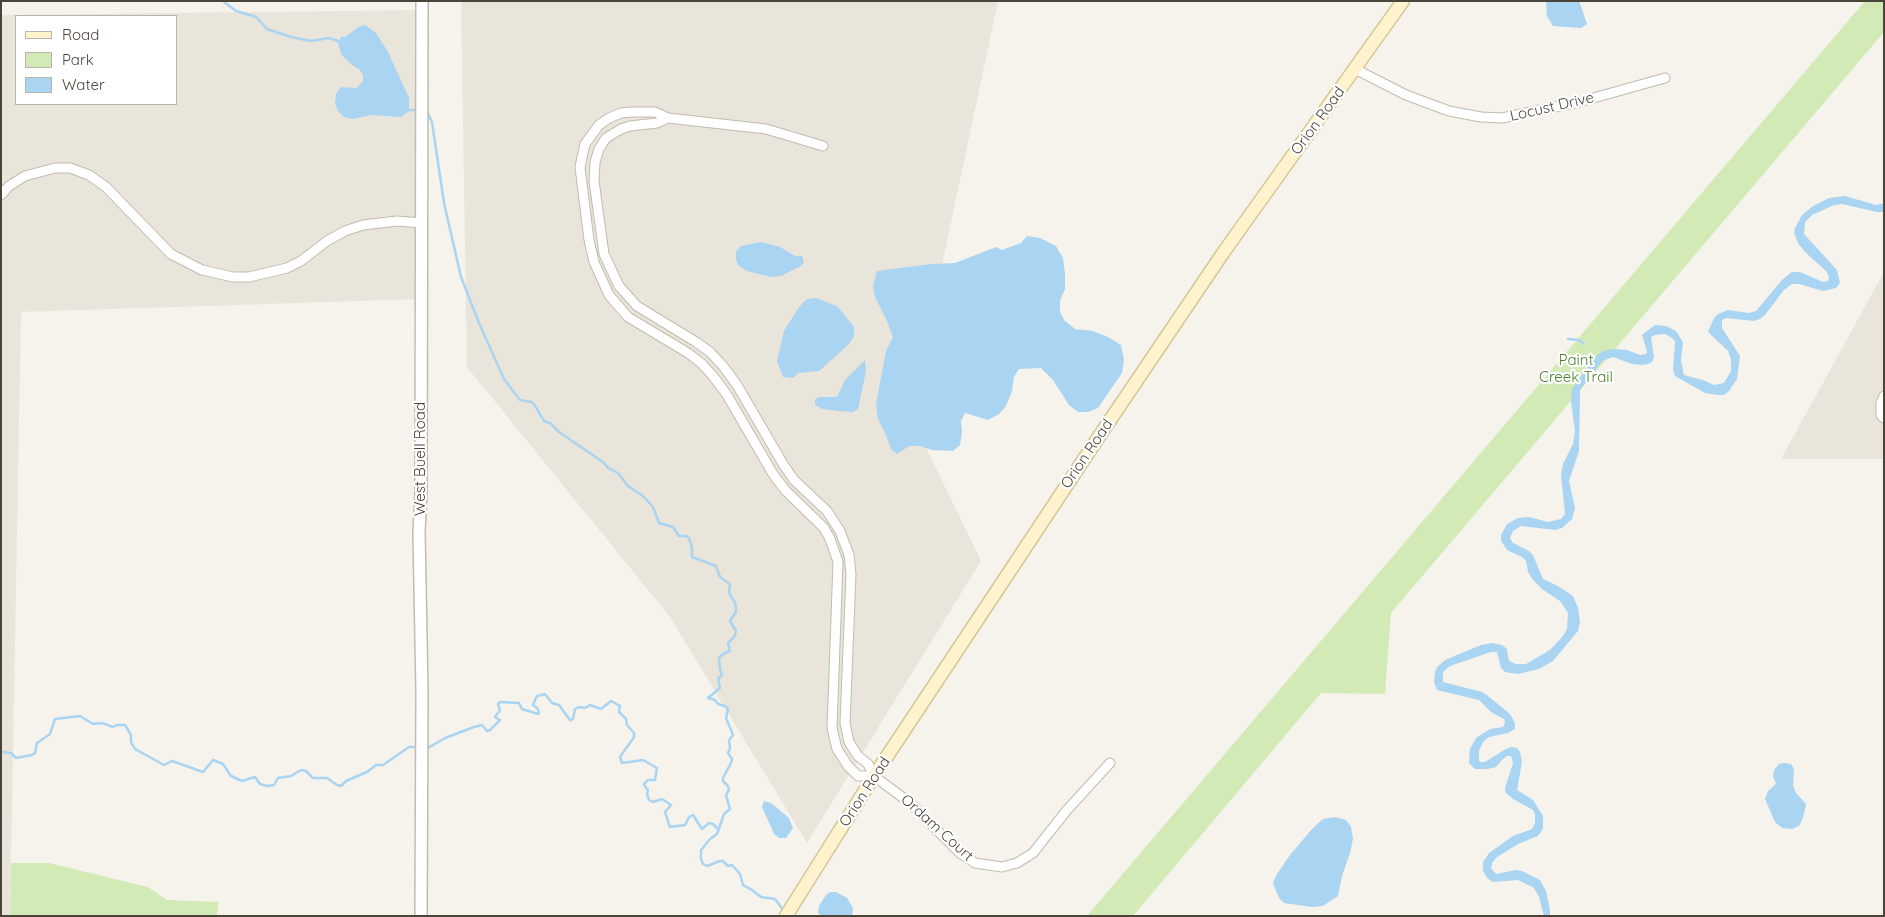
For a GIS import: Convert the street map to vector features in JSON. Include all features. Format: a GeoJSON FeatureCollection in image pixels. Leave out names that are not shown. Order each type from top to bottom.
{"type":"FeatureCollection","features":[{"type":"Feature","properties":{"kind":"main road","name":"Orion Road"},"geometry":{"type":"LineString","coordinates":[[786,916],[874,776],[1198,290],[1403,1]]}},
{"type":"Feature","properties":{"kind":"street","name":"West Buell Road"},"geometry":{"type":"LineString","coordinates":[[421,916],[422,692],[419,532],[421,492],[422,1]]}},
{"type":"Feature","properties":{"kind":"street","name":"Locust Drive"},"geometry":{"type":"LineString","coordinates":[[1355,69],[1406,96],[1449,111],[1481,117],[1502,118],[1579,102],[1665,78]]}},
{"type":"Feature","properties":{"kind":"street"},"geometry":{"type":"LineString","coordinates":[[668,118],[657,123],[621,129],[606,138],[599,149],[594,162],[594,181],[604,254],[619,286],[637,306],[706,349],[723,366],[737,385],[794,480],[827,512],[840,530],[849,555],[850,569],[845,723],[849,742],[858,756],[868,764],[874,776],[858,776],[848,766],[837,749],[832,728],[838,562],[824,528],[785,490],[757,448],[727,395],[713,376],[698,361],[628,317],[618,307],[600,279],[594,262],[588,235],[580,167],[585,144],[592,133],[609,118],[621,113],[655,112],[668,118],[766,129],[823,146]]}},
{"type":"Feature","properties":{"kind":"street"},"geometry":{"type":"LineString","coordinates":[[1,195],[9,186],[25,176],[55,168],[70,168],[89,175],[106,187],[171,254],[202,270],[233,277],[249,277],[287,268],[301,262],[327,241],[345,231],[363,225],[397,221],[421,223]]}},
{"type":"Feature","properties":{"kind":"street"},"geometry":{"type":"LineString","coordinates":[[588,235],[601,232]]}},
{"type":"Feature","properties":{"kind":"street"},"geometry":{"type":"LineString","coordinates":[[698,361],[706,349]]}},
{"type":"Feature","properties":{"kind":"street"},"geometry":{"type":"LineString","coordinates":[[1884,396],[1881,403],[1881,415],[1884,418]]}},
{"type":"Feature","properties":{"kind":"street"},"geometry":{"type":"LineString","coordinates":[[757,448],[769,441]]}},
{"type":"Feature","properties":{"kind":"street"},"geometry":{"type":"LineString","coordinates":[[838,568],[850,569]]}},
{"type":"Feature","properties":{"kind":"street"},"geometry":{"type":"LineString","coordinates":[[833,700],[846,700]]}},
{"type":"Feature","properties":{"kind":"street"},"geometry":{"type":"LineString","coordinates":[[840,754],[852,746]]}},
{"type":"Feature","properties":{"kind":"street","name":"Ordam Court"},"geometry":{"type":"LineString","coordinates":[[874,776],[910,803],[960,853],[975,863],[1002,867],[1017,863],[1033,853],[1076,800],[1110,763]]}},
{"type":"Feature","properties":{"kind":"shaded area"},"geometry":{"type":"Polygon","coordinates":[[[461,1],[998,1],[935,298],[915,425],[981,561],[807,843],[670,617],[467,367],[461,1]]]}},
{"type":"Feature","properties":{"kind":"shaded area"},"geometry":{"type":"Polygon","coordinates":[[[422,10],[420,299],[21,312],[10,916],[1,916],[1,15],[422,10]]]}},
{"type":"Feature","properties":{"kind":"shaded area"},"geometry":{"type":"Polygon","coordinates":[[[1884,272],[1884,459],[1781,459],[1884,272]]]}},
{"type":"Feature","properties":{"kind":"green space","name":"Paint Creek Trail"},"geometry":{"type":"Polygon","coordinates":[[[1865,1],[1884,1],[1884,32],[1391,613],[1385,694],[1321,693],[1133,916],[1087,916],[1865,1]]]}},
{"type":"Feature","properties":{"kind":"green space"},"geometry":{"type":"Polygon","coordinates":[[[11,863],[49,863],[148,887],[167,900],[219,902],[217,916],[10,916],[11,863]]]}},
{"type":"Feature","properties":{"kind":"water"},"geometry":{"type":"Polygon","coordinates":[[[1546,1],[1579,1],[1587,24],[1581,28],[1553,26],[1547,16],[1546,1]]]}},
{"type":"Feature","properties":{"kind":"water"},"geometry":{"type":"Polygon","coordinates":[[[365,25],[376,33],[388,52],[409,98],[409,111],[401,117],[371,115],[353,119],[344,117],[338,111],[335,104],[336,94],[341,87],[357,88],[363,81],[363,75],[360,70],[341,54],[338,43],[341,37],[345,37],[360,26],[365,25]]]}},
{"type":"Feature","properties":{"kind":"water"},"geometry":{"type":"Polygon","coordinates":[[[1845,196],[1876,205],[1884,203],[1884,212],[1842,204],[1834,205],[1812,215],[1805,222],[1804,234],[1837,270],[1840,283],[1836,288],[1823,291],[1799,284],[1792,284],[1784,290],[1760,319],[1754,321],[1726,318],[1722,320],[1722,328],[1740,356],[1737,379],[1724,395],[1705,393],[1675,376],[1673,369],[1675,341],[1665,334],[1651,337],[1654,357],[1652,362],[1648,364],[1632,364],[1613,357],[1602,361],[1580,390],[1579,451],[1569,481],[1575,508],[1572,519],[1562,528],[1555,530],[1521,526],[1513,531],[1510,538],[1513,543],[1533,555],[1543,579],[1573,596],[1578,608],[1580,622],[1578,631],[1553,661],[1539,669],[1518,674],[1505,672],[1501,668],[1497,652],[1491,652],[1450,666],[1443,672],[1443,682],[1482,692],[1510,714],[1515,723],[1515,729],[1508,733],[1489,737],[1483,742],[1479,751],[1479,760],[1480,762],[1485,762],[1504,750],[1511,747],[1517,748],[1522,762],[1517,790],[1533,800],[1543,816],[1543,829],[1538,836],[1518,844],[1497,857],[1492,863],[1491,868],[1496,874],[1516,870],[1540,880],[1546,891],[1550,910],[1550,916],[1544,916],[1539,897],[1534,888],[1518,880],[1493,882],[1488,879],[1483,871],[1483,862],[1489,853],[1513,836],[1532,829],[1535,823],[1533,810],[1513,799],[1505,792],[1513,763],[1511,756],[1507,756],[1496,767],[1488,769],[1475,769],[1469,763],[1470,749],[1476,738],[1490,729],[1503,727],[1504,719],[1491,712],[1479,700],[1437,690],[1434,682],[1435,671],[1445,660],[1481,645],[1492,643],[1502,645],[1507,649],[1509,661],[1516,664],[1526,664],[1550,650],[1567,629],[1568,613],[1560,601],[1542,589],[1533,580],[1528,572],[1526,561],[1507,550],[1501,541],[1501,535],[1507,524],[1518,518],[1529,517],[1548,522],[1561,519],[1565,514],[1561,474],[1563,464],[1573,444],[1575,432],[1571,401],[1572,389],[1595,357],[1603,351],[1615,349],[1627,350],[1640,355],[1646,354],[1642,335],[1655,325],[1666,326],[1676,331],[1683,342],[1681,361],[1684,375],[1714,385],[1724,383],[1731,371],[1731,360],[1728,351],[1708,332],[1714,318],[1728,310],[1749,313],[1756,311],[1782,280],[1792,272],[1800,272],[1823,282],[1828,281],[1827,272],[1798,243],[1794,233],[1795,228],[1802,215],[1813,206],[1829,198],[1845,196]]]}},
{"type":"Feature","properties":{"kind":"water"},"geometry":{"type":"Polygon","coordinates":[[[1027,236],[1040,238],[1056,246],[1063,258],[1065,274],[1065,289],[1060,301],[1060,312],[1064,320],[1075,329],[1093,331],[1121,345],[1124,360],[1122,373],[1098,408],[1088,412],[1078,412],[1069,405],[1053,380],[1041,368],[1019,369],[1014,377],[1012,391],[1006,406],[999,414],[988,420],[965,413],[961,421],[960,445],[953,451],[909,446],[897,454],[891,449],[878,419],[876,404],[886,351],[893,337],[875,297],[873,285],[877,271],[955,263],[996,247],[1002,250],[1021,243],[1027,236]]]}},
{"type":"Feature","properties":{"kind":"water"},"geometry":{"type":"Polygon","coordinates":[[[761,242],[780,247],[795,256],[802,256],[804,262],[801,266],[781,276],[771,277],[747,271],[739,266],[736,260],[736,251],[741,246],[761,242]]]}},
{"type":"Feature","properties":{"kind":"water"},"geometry":{"type":"Polygon","coordinates":[[[816,298],[837,306],[854,327],[854,336],[849,344],[819,371],[798,373],[793,378],[783,377],[777,361],[784,331],[799,307],[807,299],[816,298]]]}},
{"type":"Feature","properties":{"kind":"water"},"geometry":{"type":"Polygon","coordinates":[[[865,360],[866,371],[858,409],[853,412],[839,411],[823,409],[815,405],[815,400],[818,397],[837,397],[845,380],[865,360]]]}},
{"type":"Feature","properties":{"kind":"water"},"geometry":{"type":"Polygon","coordinates":[[[1779,764],[1791,764],[1794,769],[1793,786],[1796,793],[1806,804],[1799,826],[1792,829],[1782,828],[1775,822],[1765,799],[1768,791],[1776,784],[1773,776],[1774,770],[1779,764]]]}},
{"type":"Feature","properties":{"kind":"water"},"geometry":{"type":"Polygon","coordinates":[[[764,801],[771,803],[789,818],[793,828],[786,838],[779,838],[774,834],[762,807],[764,801]]]}},
{"type":"Feature","properties":{"kind":"water"},"geometry":{"type":"Polygon","coordinates":[[[1335,817],[1346,820],[1351,827],[1353,839],[1338,896],[1323,906],[1312,907],[1284,903],[1279,898],[1273,883],[1277,874],[1312,829],[1323,819],[1335,817]]]}},
{"type":"Feature","properties":{"kind":"water"},"geometry":{"type":"Polygon","coordinates":[[[830,892],[836,892],[847,898],[853,908],[852,916],[822,916],[818,913],[819,906],[830,892]]]}},
{"type":"Feature","properties":{"kind":"waterway"},"geometry":{"type":"LineString","coordinates":[[223,1],[236,11],[256,17],[267,29],[311,41],[329,38],[341,42]]}},
{"type":"Feature","properties":{"kind":"waterway"},"geometry":{"type":"LineString","coordinates":[[426,109],[432,122],[444,203],[461,277],[504,379],[520,400],[534,404],[544,421],[550,423],[559,432],[603,462],[608,468],[618,473],[628,486],[643,496],[653,507],[659,523],[673,527],[679,536],[689,538],[692,547],[692,557],[716,566],[720,577],[730,584],[729,593],[736,608],[736,612],[730,621],[736,631],[734,637],[728,643],[730,651],[719,658],[722,675],[718,679],[720,688],[708,698],[715,700],[718,704],[728,709],[726,718],[733,735],[729,740],[730,748],[728,753],[732,759],[723,781],[728,786],[729,790],[726,795],[730,809],[724,814],[717,834],[701,850],[701,859],[703,864],[707,866],[720,861],[723,861],[728,866],[732,865],[740,874],[743,885],[761,897],[775,899],[784,911]]}},
{"type":"Feature","properties":{"kind":"waterway"},"geometry":{"type":"LineString","coordinates":[[406,110],[416,110]]}},
{"type":"Feature","properties":{"kind":"waterway"},"geometry":{"type":"LineString","coordinates":[[1568,339],[1579,340],[1584,344]]}},
{"type":"Feature","properties":{"kind":"waterway"},"geometry":{"type":"LineString","coordinates":[[428,748],[445,738],[474,727],[482,725],[487,731],[490,730],[500,720],[495,717],[500,710],[498,704],[500,702],[519,703],[522,709],[538,714],[538,709],[533,705],[537,696],[545,694],[552,703],[559,705],[570,720],[573,719],[575,709],[579,707],[585,708],[590,705],[601,709],[611,701],[620,706],[619,712],[626,719],[627,725],[634,733],[634,737],[620,757],[622,763],[643,760],[657,768],[655,780],[648,780],[644,785],[648,790],[649,800],[653,802],[662,799],[671,805],[665,812],[670,827],[685,825],[689,817],[693,815],[702,829],[709,823],[718,829]]}},
{"type":"Feature","properties":{"kind":"waterway"},"geometry":{"type":"LineString","coordinates":[[3,752],[11,753],[16,758],[32,755],[35,753],[37,743],[50,734],[55,719],[80,716],[93,724],[102,723],[113,727],[125,725],[131,735],[131,742],[135,749],[164,765],[172,761],[203,772],[213,760],[223,764],[231,776],[242,781],[255,777],[260,784],[267,786],[274,785],[278,778],[291,776],[301,770],[306,771],[313,778],[327,778],[341,786],[346,781],[367,772],[376,765],[383,765],[409,747],[415,747]]}}]}
